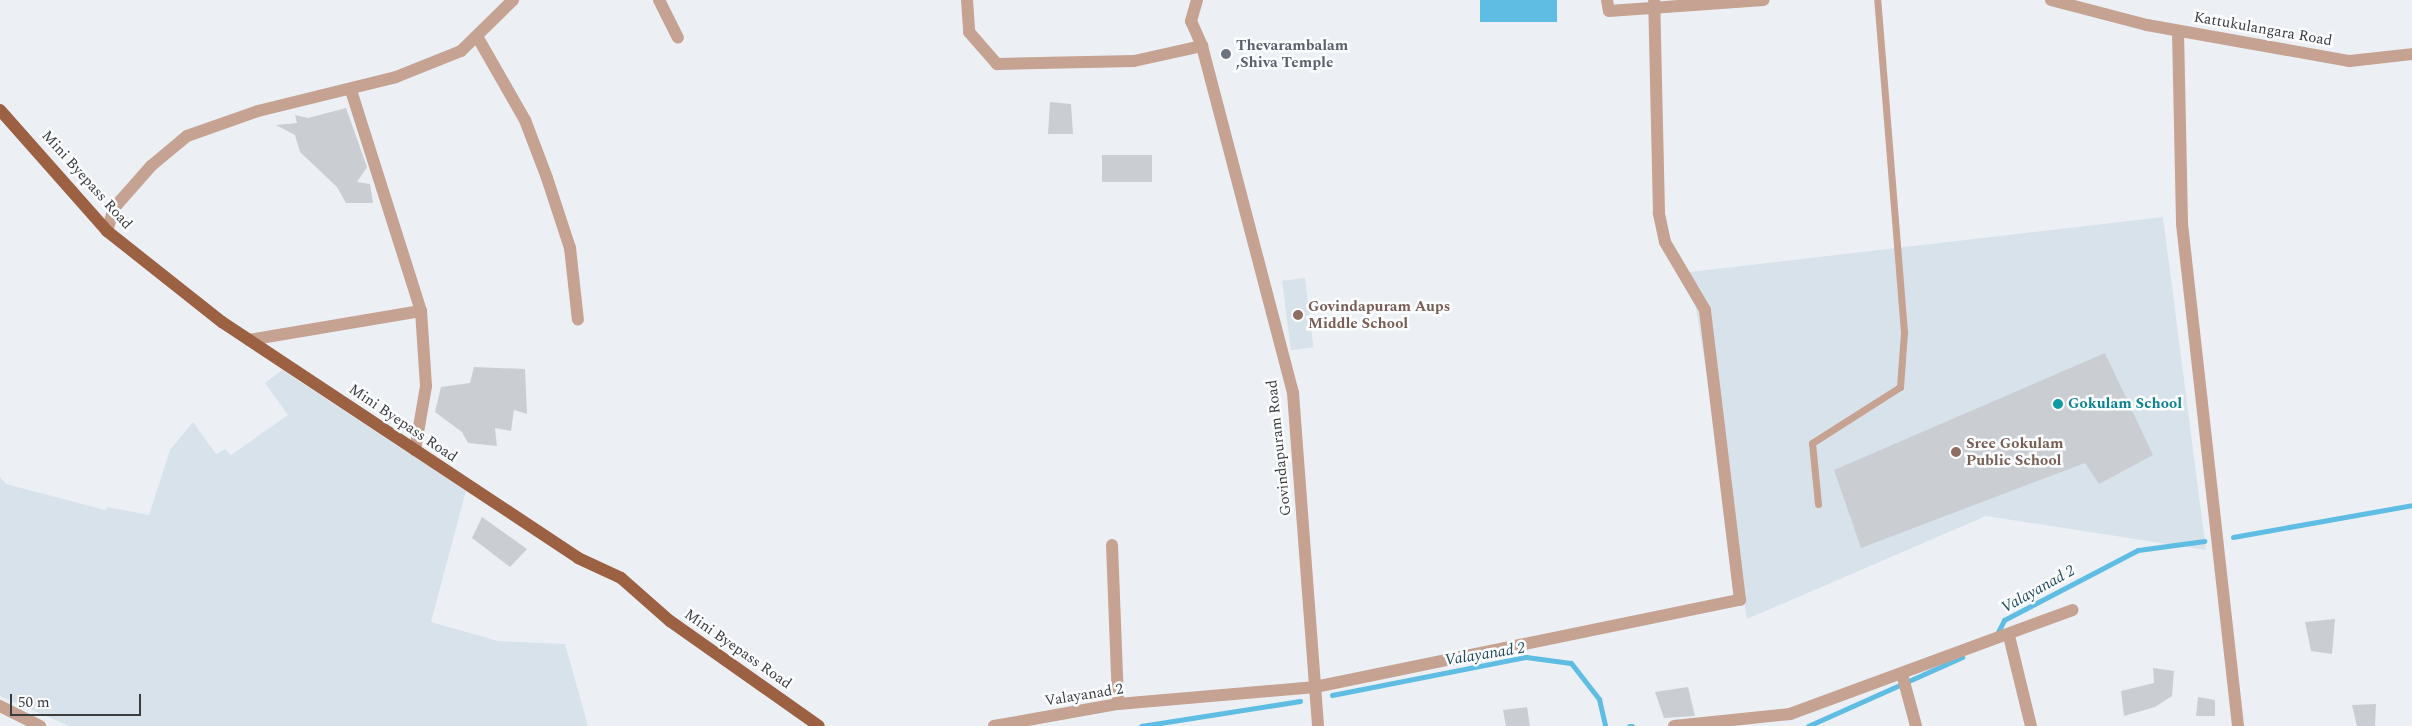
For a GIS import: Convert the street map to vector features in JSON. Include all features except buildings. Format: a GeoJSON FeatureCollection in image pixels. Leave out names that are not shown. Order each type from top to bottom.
{"type":"FeatureCollection","features":[{"type":"Feature","properties":{"kind":"main road","name":"Mini Byepass Road"},"geometry":{"type":"LineString","coordinates":[[0,110],[107,230],[249,340],[578,558],[621,578],[670,621],[819,726]]}},
{"type":"Feature","properties":{"kind":"street"},"geometry":{"type":"LineString","coordinates":[[107,230],[114,208],[151,166],[187,136],[258,111],[351,90],[461,51],[478,38],[513,0]]}},
{"type":"Feature","properties":{"kind":"street"},"geometry":{"type":"LineString","coordinates":[[660,0],[678,38]]}},
{"type":"Feature","properties":{"kind":"street"},"geometry":{"type":"LineString","coordinates":[[966,0],[969,32],[997,64],[1134,61],[1202,46]]}},
{"type":"Feature","properties":{"kind":"street","name":"Govindapuram Road"},"geometry":{"type":"LineString","coordinates":[[1197,0],[1191,22],[1202,46],[1293,393],[1318,726]]}},
{"type":"Feature","properties":{"kind":"street"},"geometry":{"type":"LineString","coordinates":[[1607,0],[1609,11],[1654,3],[1764,0]]}},
{"type":"Feature","properties":{"kind":"street","name":"Kattukulangara Road"},"geometry":{"type":"LineString","coordinates":[[2051,0],[2178,30],[2350,60],[2412,54]]}},
{"type":"Feature","properties":{"kind":"street","name":"Valayanad 2"},"geometry":{"type":"LineString","coordinates":[[994,726],[1118,704],[1315,687],[1740,600],[1705,310],[1665,242],[1659,213],[1654,3]]}},
{"type":"Feature","properties":{"kind":"street"},"geometry":{"type":"LineString","coordinates":[[2178,30],[2182,224],[2238,726]]}},
{"type":"Feature","properties":{"kind":"street"},"geometry":{"type":"LineString","coordinates":[[478,38],[525,120],[547,178],[570,248],[578,320]]}},
{"type":"Feature","properties":{"kind":"street"},"geometry":{"type":"LineString","coordinates":[[351,90],[421,311],[426,386],[415,450]]}},
{"type":"Feature","properties":{"kind":"street"},"geometry":{"type":"LineString","coordinates":[[249,340],[421,311]]}},
{"type":"Feature","properties":{"kind":"street"},"geometry":{"type":"LineString","coordinates":[[1112,545],[1118,704]]}},
{"type":"Feature","properties":{"kind":"street"},"geometry":{"type":"LineString","coordinates":[[1674,726],[1790,714],[2009,636],[2072,610]]}},
{"type":"Feature","properties":{"kind":"street"},"geometry":{"type":"LineString","coordinates":[[2009,636],[2032,726]]}},
{"type":"Feature","properties":{"kind":"street"},"geometry":{"type":"LineString","coordinates":[[1902,674],[1916,726]]}},
{"type":"Feature","properties":{"kind":"street"},"geometry":{"type":"LineString","coordinates":[[0,706],[40,726]]}},
{"type":"Feature","properties":{"kind":"lane"},"geometry":{"type":"LineString","coordinates":[[1818,504],[1812,443],[1900,387],[1904,332],[1877,0]]}},
{"type":"Feature","properties":{"kind":"shaded area","name":"Sree Gokulam Public School"},"geometry":{"type":"Polygon","coordinates":[[[2163,217],[2206,550],[1986,516],[1747,619],[1690,272],[2163,217]]]}},
{"type":"Feature","properties":{"kind":"shaded area","name":"Govindapuram Aups Middle School"},"geometry":{"type":"Polygon","coordinates":[[[1305,278],[1314,347],[1291,350],[1282,281],[1305,278]]]}},
{"type":"Feature","properties":{"kind":"shaded area"},"geometry":{"type":"Polygon","coordinates":[[[282,370],[466,491],[431,622],[498,641],[565,644],[588,726],[69,726],[0,696],[0,477],[6,484],[105,510],[107,507],[149,515],[170,450],[193,422],[216,454],[225,449],[231,455],[288,415],[265,383],[282,370]]]}},
{"type":"Feature","properties":{"kind":"water"},"geometry":{"type":"Polygon","coordinates":[[[1480,0],[1557,0],[1557,22],[1480,22],[1480,0]]]}},
{"type":"Feature","properties":{"kind":"waterway","name":"Valayanad 2"},"geometry":{"type":"LineString","coordinates":[[2233,537],[2412,505]]}},
{"type":"Feature","properties":{"kind":"waterway","name":"Valayanad 2"},"geometry":{"type":"LineString","coordinates":[[1996,636],[2004,620],[2138,550],[2204,541]]}},
{"type":"Feature","properties":{"kind":"waterway","name":"Valayanad 2"},"geometry":{"type":"LineString","coordinates":[[1332,695],[1526,657],[1571,663],[1599,699],[1605,726]]}},
{"type":"Feature","properties":{"kind":"waterway","name":"Valayanad 2"},"geometry":{"type":"LineString","coordinates":[[1808,726],[1962,657]]}},
{"type":"Feature","properties":{"kind":"waterway"},"geometry":{"type":"LineString","coordinates":[[1141,726],[1300,701]]}},
{"type":"Feature","properties":{"kind":"place","name":"Thevarambalam ,Shiva Temple"},"geometry":{"type":"Point","coordinates":[1226,54]}},
{"type":"Feature","properties":{"kind":"place","name":"Govindapuram Aups Middle School"},"geometry":{"type":"Point","coordinates":[1298,315]}},
{"type":"Feature","properties":{"kind":"place","name":"Gokulam School"},"geometry":{"type":"Point","coordinates":[2058,404]}},
{"type":"Feature","properties":{"kind":"place","name":"Sree Gokulam Public School"},"geometry":{"type":"Point","coordinates":[1956,452]}}]}
